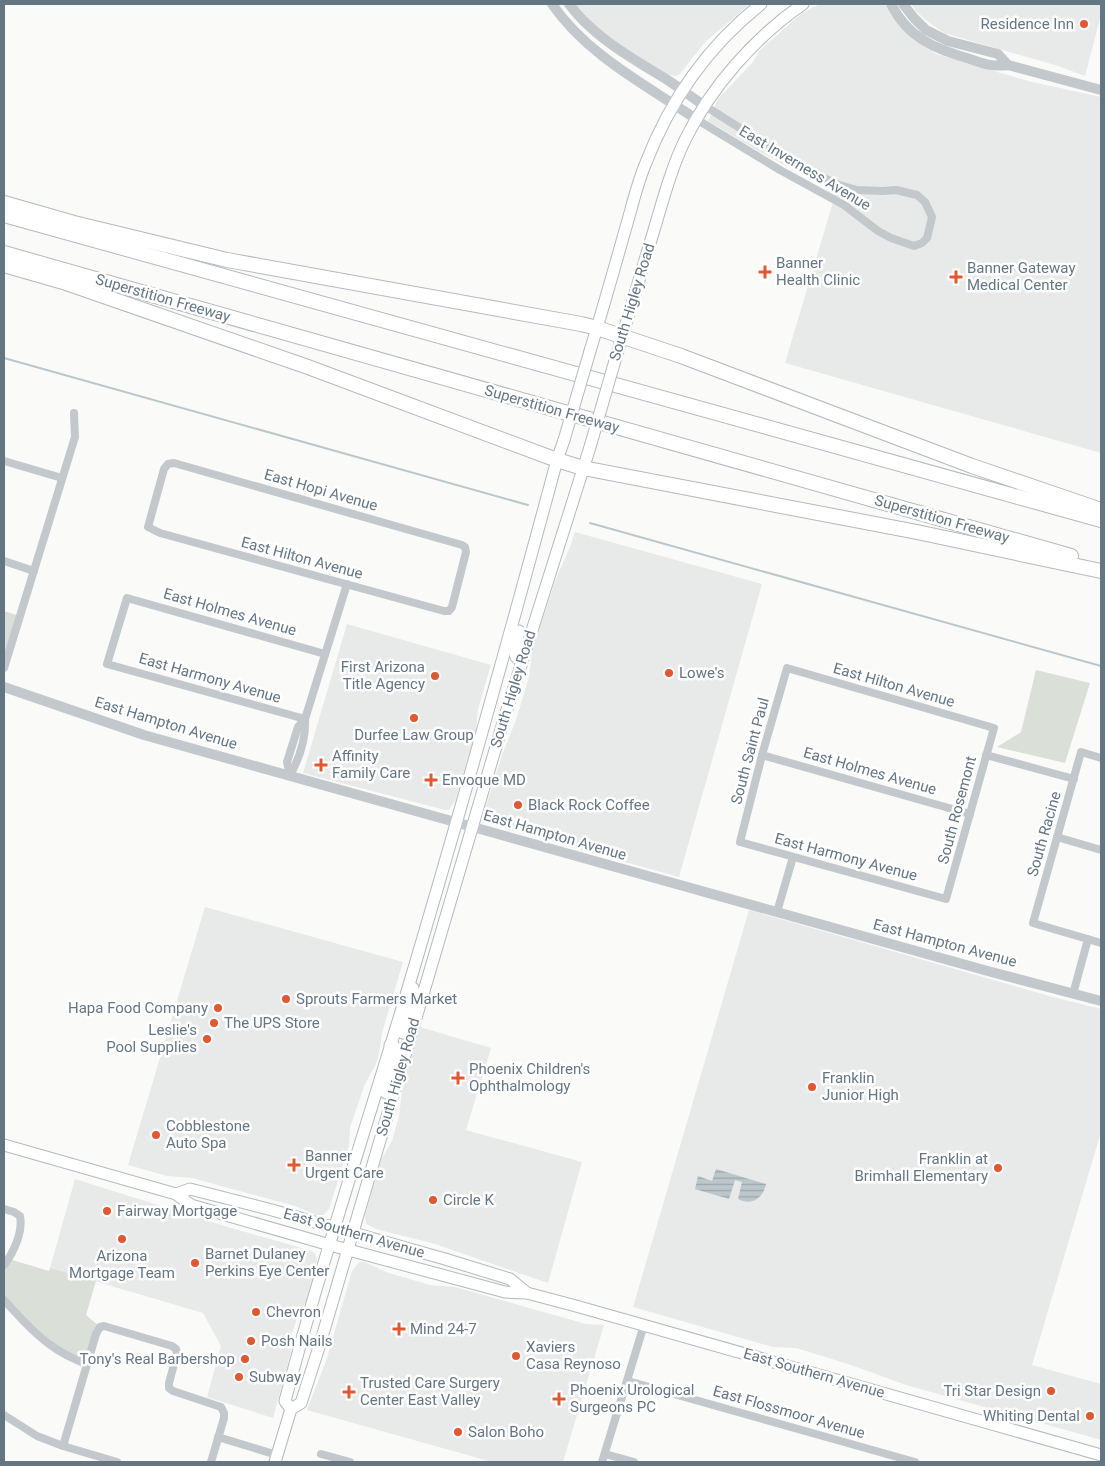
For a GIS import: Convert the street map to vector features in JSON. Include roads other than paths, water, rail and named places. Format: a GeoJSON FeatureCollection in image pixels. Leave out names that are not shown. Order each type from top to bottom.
{"type":"FeatureCollection","features":[{"type":"Feature","properties":{"kind":"highway"},"geometry":{"type":"LineString","coordinates":[[4,203],[74,223],[227,260],[597,328],[681,356],[972,466],[1101,510]]}},
{"type":"Feature","properties":{"kind":"highway"},"geometry":{"type":"LineString","coordinates":[[4,215],[1101,520]]}},
{"type":"Feature","properties":{"kind":"highway","name":"Superstition Freeway"},"geometry":{"type":"LineString","coordinates":[[4,253],[1101,564]]}},
{"type":"Feature","properties":{"kind":"highway"},"geometry":{"type":"LineString","coordinates":[[4,265],[63,282],[308,367],[583,468],[917,532],[1101,571]]}},
{"type":"Feature","properties":{"kind":"main road","name":"South Higley Road"},"geometry":{"type":"LineString","coordinates":[[291,1409],[285,1401],[501,668],[557,460],[639,184],[655,142],[674,104],[695,71],[739,22],[761,4]]}},
{"type":"Feature","properties":{"kind":"main road","name":"South Higley Road"},"geometry":{"type":"LineString","coordinates":[[276,1458],[291,1409],[301,1403],[348,1250],[472,827],[590,447],[668,181],[681,148],[700,112],[731,70],[770,30],[803,4]]}},
{"type":"Feature","properties":{"kind":"main road"},"geometry":{"type":"LineString","coordinates":[[522,662],[516,657],[515,648],[531,587],[529,566]]}},
{"type":"Feature","properties":{"kind":"main road"},"geometry":{"type":"LineString","coordinates":[[408,1043],[402,1034],[414,993],[410,979]]}},
{"type":"Feature","properties":{"kind":"main road"},"geometry":{"type":"LineString","coordinates":[[386,1117],[385,1097],[396,1053],[394,1046],[390,1045]]}},
{"type":"Feature","properties":{"kind":"main road","name":"East Southern Avenue"},"geometry":{"type":"LineString","coordinates":[[4,1144],[176,1194],[191,1205],[330,1246],[505,1292],[527,1293],[1101,1455]]}},
{"type":"Feature","properties":{"kind":"main road","name":"East Southern Avenue"},"geometry":{"type":"LineString","coordinates":[[176,1194],[190,1189],[353,1233],[510,1279],[527,1293]]}},
{"type":"Feature","properties":{"kind":"street","name":"East Inverness Avenue"},"geometry":{"type":"LineString","coordinates":[[552,4],[575,32],[586,42],[617,67],[674,104],[700,112],[836,184],[857,190],[896,190],[917,195],[925,202],[932,217],[927,238],[922,243],[914,246],[891,238],[878,231],[844,205],[780,170],[700,112],[683,90],[609,43],[569,4]]}},
{"type":"Feature","properties":{"kind":"street"},"geometry":{"type":"LineString","coordinates":[[891,4],[912,31],[933,47],[994,66],[1008,65],[1101,90]]}},
{"type":"Feature","properties":{"kind":"street"},"geometry":{"type":"LineString","coordinates":[[903,4],[926,30],[948,41],[998,54],[1008,65]]}},
{"type":"Feature","properties":{"kind":"street"},"geometry":{"type":"LineString","coordinates":[[4,668],[75,437],[74,412]]}},
{"type":"Feature","properties":{"kind":"street"},"geometry":{"type":"LineString","coordinates":[[4,461],[62,478]]}},
{"type":"Feature","properties":{"kind":"street","name":"East Hopi Avenue"},"geometry":{"type":"LineString","coordinates":[[148,527],[164,469],[168,464],[174,463],[462,544],[466,552],[450,611]]}},
{"type":"Feature","properties":{"kind":"street","name":"East Hilton Avenue"},"geometry":{"type":"LineString","coordinates":[[148,527],[160,533],[444,611],[450,611]]}},
{"type":"Feature","properties":{"kind":"street"},"geometry":{"type":"LineString","coordinates":[[4,561],[34,571]]}},
{"type":"Feature","properties":{"kind":"street"},"geometry":{"type":"LineString","coordinates":[[290,775],[296,765],[305,728],[305,719],[346,584]]}},
{"type":"Feature","properties":{"kind":"street","name":"East Holmes Avenue"},"geometry":{"type":"LineString","coordinates":[[107,664],[127,598],[326,654]]}},
{"type":"Feature","properties":{"kind":"street","name":"East Harmony Avenue"},"geometry":{"type":"LineString","coordinates":[[107,664],[305,719]]}},
{"type":"Feature","properties":{"kind":"street","name":"East Hilton Avenue"},"geometry":{"type":"LineString","coordinates":[[787,668],[994,728]]}},
{"type":"Feature","properties":{"kind":"street","name":"South Saint Paul"},"geometry":{"type":"LineString","coordinates":[[740,842],[762,754],[787,668]]}},
{"type":"Feature","properties":{"kind":"street","name":"East Hampton Avenue"},"geometry":{"type":"LineString","coordinates":[[4,687],[144,735],[1101,1001]]}},
{"type":"Feature","properties":{"kind":"street"},"geometry":{"type":"LineString","coordinates":[[290,775],[288,762],[298,727],[305,719]]}},
{"type":"Feature","properties":{"kind":"street","name":"South Rosemont"},"geometry":{"type":"LineString","coordinates":[[946,899],[994,728]]}},
{"type":"Feature","properties":{"kind":"street"},"geometry":{"type":"LineString","coordinates":[[292,748],[300,751]]}},
{"type":"Feature","properties":{"kind":"street","name":"South Racine"},"geometry":{"type":"LineString","coordinates":[[1088,939],[1033,924],[1081,752],[1101,758]]}},
{"type":"Feature","properties":{"kind":"street","name":"East Holmes Avenue"},"geometry":{"type":"LineString","coordinates":[[762,754],[970,814]]}},
{"type":"Feature","properties":{"kind":"street"},"geometry":{"type":"LineString","coordinates":[[986,755],[1074,779]]}},
{"type":"Feature","properties":{"kind":"street"},"geometry":{"type":"LineString","coordinates":[[1057,837],[1101,850]]}},
{"type":"Feature","properties":{"kind":"street","name":"East Harmony Avenue"},"geometry":{"type":"LineString","coordinates":[[740,842],[946,899]]}},
{"type":"Feature","properties":{"kind":"street"},"geometry":{"type":"LineString","coordinates":[[777,912],[793,857]]}},
{"type":"Feature","properties":{"kind":"street"},"geometry":{"type":"LineString","coordinates":[[1073,994],[1088,939],[1101,943]]}},
{"type":"Feature","properties":{"kind":"street"},"geometry":{"type":"LineString","coordinates":[[4,1209],[20,1216],[21,1224],[9,1259],[4,1265]]}},
{"type":"Feature","properties":{"kind":"street"},"geometry":{"type":"LineString","coordinates":[[4,1300],[47,1343],[67,1356],[87,1364]]}},
{"type":"Feature","properties":{"kind":"street"},"geometry":{"type":"LineString","coordinates":[[634,1462],[604,1458],[644,1325]]}},
{"type":"Feature","properties":{"kind":"street"},"geometry":{"type":"LineString","coordinates":[[62,1446],[96,1334],[104,1326],[172,1346],[176,1349],[177,1353],[168,1383],[169,1388],[217,1405],[223,1409],[224,1418],[211,1462]]}},
{"type":"Feature","properties":{"kind":"street","name":"East Flossmoor Avenue"},"geometry":{"type":"LineString","coordinates":[[628,1381],[915,1462]]}},
{"type":"Feature","properties":{"kind":"street"},"geometry":{"type":"LineString","coordinates":[[4,1415],[37,1436],[62,1446],[117,1462]]}},
{"type":"Feature","properties":{"kind":"street"},"geometry":{"type":"LineString","coordinates":[[218,1437],[276,1458]]}},
{"type":"Feature","properties":{"kind":"street"},"geometry":{"type":"LineString","coordinates":[[321,1454],[350,1462]]}},
{"type":"Feature","properties":{"kind":"waterway"},"geometry":{"type":"LineString","coordinates":[[4,358],[528,505]]}},
{"type":"Feature","properties":{"kind":"waterway"},"geometry":{"type":"LineString","coordinates":[[590,523],[1101,666]]}},
{"type":"Feature","properties":{"kind":"place","name":"Residence Inn"},"geometry":{"type":"Point","coordinates":[1084,24]}},
{"type":"Feature","properties":{"kind":"place","name":"Banner Health Clinic"},"geometry":{"type":"Point","coordinates":[765,272]}},
{"type":"Feature","properties":{"kind":"place","name":"Banner Gateway Medical Center"},"geometry":{"type":"Point","coordinates":[956,277]}},
{"type":"Feature","properties":{"kind":"place","name":"Lowe's"},"geometry":{"type":"Point","coordinates":[669,673]}},
{"type":"Feature","properties":{"kind":"place","name":"First Arizona Title Agency"},"geometry":{"type":"Point","coordinates":[435,676]}},
{"type":"Feature","properties":{"kind":"place","name":"Durfee Law Group"},"geometry":{"type":"Point","coordinates":[414,718]}},
{"type":"Feature","properties":{"kind":"place","name":"Affinity Family Care"},"geometry":{"type":"Point","coordinates":[321,765]}},
{"type":"Feature","properties":{"kind":"place","name":"Envoque MD"},"geometry":{"type":"Point","coordinates":[431,780]}},
{"type":"Feature","properties":{"kind":"place","name":"Black Rock Coffee"},"geometry":{"type":"Point","coordinates":[518,805]}},
{"type":"Feature","properties":{"kind":"place","name":"Sprouts Farmers Market"},"geometry":{"type":"Point","coordinates":[286,999]}},
{"type":"Feature","properties":{"kind":"place","name":"Hapa Food Company"},"geometry":{"type":"Point","coordinates":[218,1008]}},
{"type":"Feature","properties":{"kind":"place","name":"The UPS Store"},"geometry":{"type":"Point","coordinates":[214,1023]}},
{"type":"Feature","properties":{"kind":"place","name":"Leslie's Pool Supplies"},"geometry":{"type":"Point","coordinates":[207,1039]}},
{"type":"Feature","properties":{"kind":"place","name":"Phoenix Children's Ophthalmology"},"geometry":{"type":"Point","coordinates":[458,1078]}},
{"type":"Feature","properties":{"kind":"place","name":"Franklin Junior High"},"geometry":{"type":"Point","coordinates":[812,1087]}},
{"type":"Feature","properties":{"kind":"place","name":"Cobblestone Auto Spa"},"geometry":{"type":"Point","coordinates":[156,1135]}},
{"type":"Feature","properties":{"kind":"place","name":"Banner Urgent Care"},"geometry":{"type":"Point","coordinates":[294,1165]}},
{"type":"Feature","properties":{"kind":"place","name":"Franklin at Brimhall Elementary"},"geometry":{"type":"Point","coordinates":[998,1168]}},
{"type":"Feature","properties":{"kind":"place","name":"Circle K"},"geometry":{"type":"Point","coordinates":[433,1200]}},
{"type":"Feature","properties":{"kind":"place","name":"Fairway Mortgage"},"geometry":{"type":"Point","coordinates":[107,1211]}},
{"type":"Feature","properties":{"kind":"place","name":"Arizona Mortgage Team"},"geometry":{"type":"Point","coordinates":[122,1239]}},
{"type":"Feature","properties":{"kind":"place","name":"Barnet Dulaney Perkins Eye Center"},"geometry":{"type":"Point","coordinates":[195,1263]}},
{"type":"Feature","properties":{"kind":"place","name":"Chevron"},"geometry":{"type":"Point","coordinates":[256,1312]}},
{"type":"Feature","properties":{"kind":"place","name":"Mind 24-7"},"geometry":{"type":"Point","coordinates":[399,1329]}},
{"type":"Feature","properties":{"kind":"place","name":"Posh Nails"},"geometry":{"type":"Point","coordinates":[251,1341]}},
{"type":"Feature","properties":{"kind":"place","name":"Xaviers Casa Reynoso"},"geometry":{"type":"Point","coordinates":[516,1356]}},
{"type":"Feature","properties":{"kind":"place","name":"Tony's Real Barbershop"},"geometry":{"type":"Point","coordinates":[245,1359]}},
{"type":"Feature","properties":{"kind":"place","name":"Subway"},"geometry":{"type":"Point","coordinates":[239,1377]}},
{"type":"Feature","properties":{"kind":"place","name":"Tri Star Design"},"geometry":{"type":"Point","coordinates":[1051,1391]}},
{"type":"Feature","properties":{"kind":"place","name":"Trusted Care Surgery Center East Valley"},"geometry":{"type":"Point","coordinates":[349,1392]}},
{"type":"Feature","properties":{"kind":"place","name":"Phoenix Urological Surgeons PC"},"geometry":{"type":"Point","coordinates":[559,1399]}},
{"type":"Feature","properties":{"kind":"place","name":"Whiting Dental"},"geometry":{"type":"Point","coordinates":[1090,1416]}},
{"type":"Feature","properties":{"kind":"place","name":"Salon Boho"},"geometry":{"type":"Point","coordinates":[458,1432]}}]}
